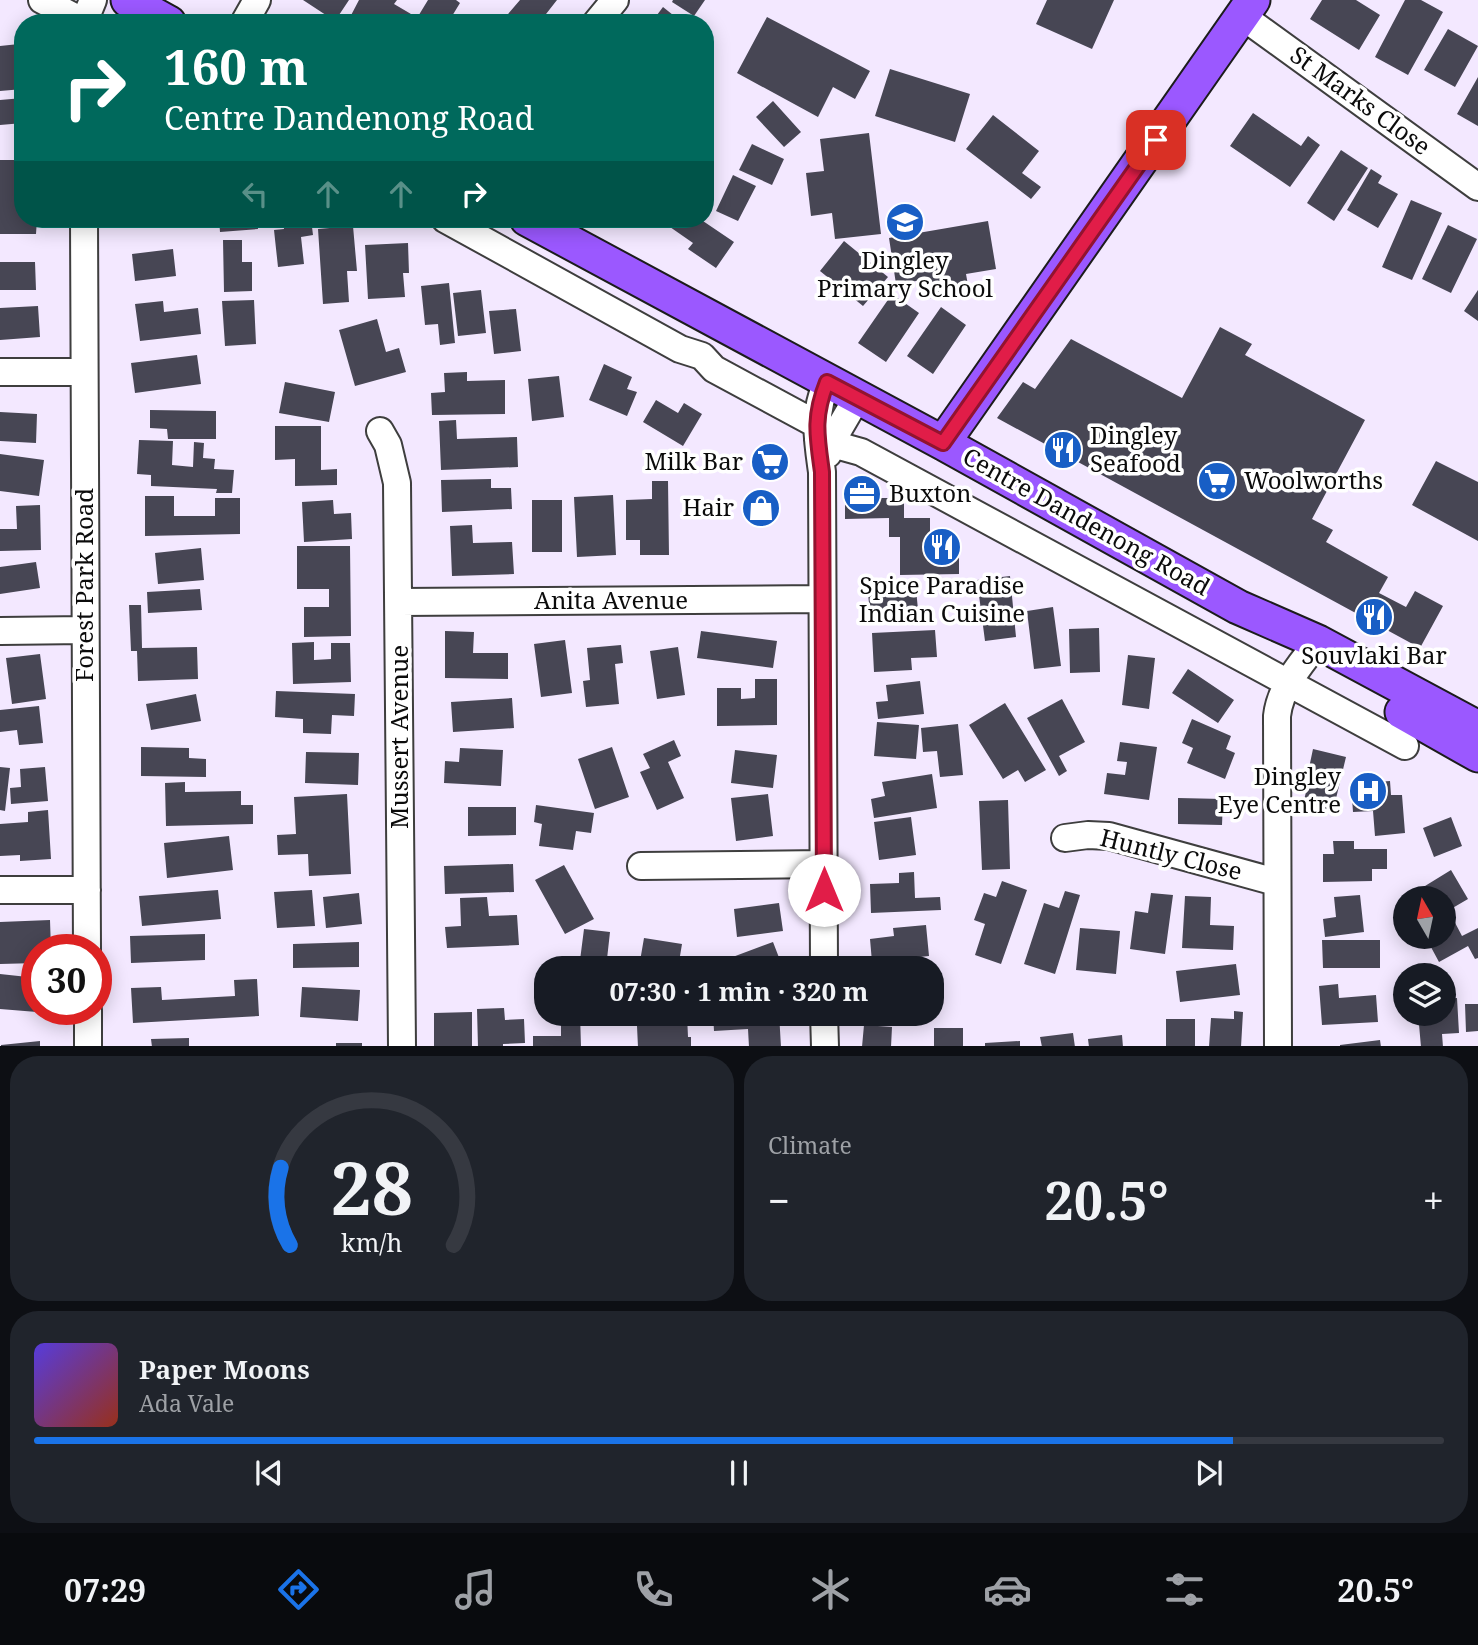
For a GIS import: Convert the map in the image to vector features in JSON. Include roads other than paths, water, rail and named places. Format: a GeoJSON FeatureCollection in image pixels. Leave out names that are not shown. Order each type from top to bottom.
{"type":"FeatureCollection","features":[{"type":"Feature","properties":{"kind":"main road"},"geometry":{"type":"LineString","coordinates":[[128,0],[153,14]]}},
{"type":"Feature","properties":{"kind":"main road"},"geometry":{"type":"LineString","coordinates":[[943,443],[1247,8]]}},
{"type":"Feature","properties":{"kind":"main road","name":"Centre Dandenong Road"},"geometry":{"type":"LineString","coordinates":[[544,228],[943,443],[1238,607],[1312,649],[1478,755]]}},
{"type":"Feature","properties":{"kind":"main road","name":"Centre Dandenong Road"},"geometry":{"type":"LineString","coordinates":[[1312,649],[1478,728]]}},
{"type":"Feature","properties":{"kind":"street"},"geometry":{"type":"LineString","coordinates":[[42,0],[69,14]]}},
{"type":"Feature","properties":{"kind":"street"},"geometry":{"type":"LineString","coordinates":[[603,14],[615,0]]}},
{"type":"Feature","properties":{"kind":"street","name":"St Marks Close"},"geometry":{"type":"LineString","coordinates":[[1247,8],[1478,187]]}},
{"type":"Feature","properties":{"kind":"street","name":"Forest Park Road"},"geometry":{"type":"LineString","coordinates":[[84,228],[87,934]]}},
{"type":"Feature","properties":{"kind":"street","name":"Centre Dandenong Road"},"geometry":{"type":"LineString","coordinates":[[461,228],[680,349],[702,356],[714,369],[826,436],[861,452],[1405,746]]}},
{"type":"Feature","properties":{"kind":"street"},"geometry":{"type":"LineString","coordinates":[[0,372],[84,372]]}},
{"type":"Feature","properties":{"kind":"street"},"geometry":{"type":"LineString","coordinates":[[824,956],[822,472],[826,436],[817,408],[827,382]]}},
{"type":"Feature","properties":{"kind":"street"},"geometry":{"type":"LineString","coordinates":[[826,436],[857,398]]}},
{"type":"Feature","properties":{"kind":"street","name":"Mussert Avenue"},"geometry":{"type":"LineString","coordinates":[[380,431],[391,455],[397,483],[402,1046]]}},
{"type":"Feature","properties":{"kind":"street","name":"Anita Avenue"},"geometry":{"type":"LineString","coordinates":[[400,602],[822,599]]}},
{"type":"Feature","properties":{"kind":"street"},"geometry":{"type":"LineString","coordinates":[[0,631],[85,630]]}},
{"type":"Feature","properties":{"kind":"street"},"geometry":{"type":"LineString","coordinates":[[1278,1046],[1276,727],[1278,704],[1312,649]]}},
{"type":"Feature","properties":{"kind":"street","name":"Huntly Close"},"geometry":{"type":"LineString","coordinates":[[1065,838],[1088,835],[1117,838],[1276,882]]}},
{"type":"Feature","properties":{"kind":"street"},"geometry":{"type":"LineString","coordinates":[[641,866],[824,864]]}},
{"type":"Feature","properties":{"kind":"street"},"geometry":{"type":"LineString","coordinates":[[0,890],[87,890]]}},
{"type":"Feature","properties":{"kind":"street"},"geometry":{"type":"LineString","coordinates":[[88,1025],[88,1046]]}},
{"type":"Feature","properties":{"kind":"street"},"geometry":{"type":"LineString","coordinates":[[824,1026],[825,1046]]}},
{"type":"Feature","properties":{"kind":"place","name":"Dingley Primary School"},"geometry":{"type":"Point","coordinates":[905,222]}},
{"type":"Feature","properties":{"kind":"place","name":"Dingley Seafood"},"geometry":{"type":"Point","coordinates":[1063,450]}},
{"type":"Feature","properties":{"kind":"place","name":"Milk Bar"},"geometry":{"type":"Point","coordinates":[770,462]}},
{"type":"Feature","properties":{"kind":"place","name":"Woolworths"},"geometry":{"type":"Point","coordinates":[1217,481]}},
{"type":"Feature","properties":{"kind":"place","name":"Buxton"},"geometry":{"type":"Point","coordinates":[862,494]}},
{"type":"Feature","properties":{"kind":"place","name":"Hair"},"geometry":{"type":"Point","coordinates":[761,508]}},
{"type":"Feature","properties":{"kind":"place","name":"Spice Paradise Indian Cuisine"},"geometry":{"type":"Point","coordinates":[942,547]}},
{"type":"Feature","properties":{"kind":"place","name":"Souvlaki Bar"},"geometry":{"type":"Point","coordinates":[1374,617]}},
{"type":"Feature","properties":{"kind":"place","name":"Dingley Eye Centre"},"geometry":{"type":"Point","coordinates":[1368,791]}}]}
